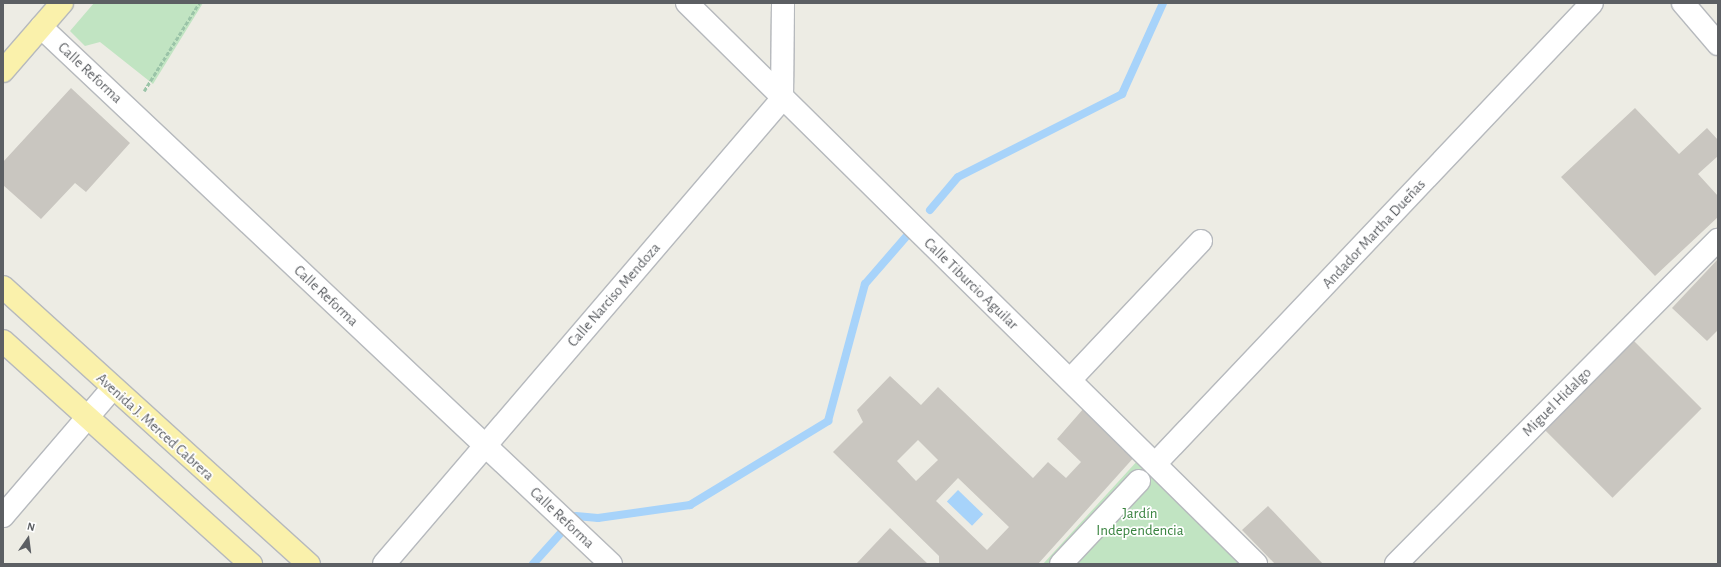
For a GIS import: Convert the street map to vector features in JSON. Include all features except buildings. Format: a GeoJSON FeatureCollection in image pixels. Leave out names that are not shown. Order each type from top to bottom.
{"type":"FeatureCollection","features":[{"type":"Feature","properties":{"kind":"main road"},"geometry":{"type":"LineString","coordinates":[[3,71],[62,3]]}},
{"type":"Feature","properties":{"kind":"main road","name":"Avenida J. Merced Cabrera"},"geometry":{"type":"LineString","coordinates":[[3,287],[112,389],[309,564]]}},
{"type":"Feature","properties":{"kind":"main road"},"geometry":{"type":"LineString","coordinates":[[3,341],[251,564]]}},
{"type":"Feature","properties":{"kind":"street","name":"Calle Tiburcio Aguilar"},"geometry":{"type":"LineString","coordinates":[[687,3],[782,99],[1256,564]]}},
{"type":"Feature","properties":{"kind":"street"},"geometry":{"type":"LineString","coordinates":[[782,99],[783,3]]}},
{"type":"Feature","properties":{"kind":"street","name":"Andador Martha Dueñas"},"geometry":{"type":"LineString","coordinates":[[1155,464],[1592,3]]}},
{"type":"Feature","properties":{"kind":"street"},"geometry":{"type":"LineString","coordinates":[[1683,3],[1718,44]]}},
{"type":"Feature","properties":{"kind":"street","name":"Calle Reforma"},"geometry":{"type":"LineString","coordinates":[[41,27],[611,564]]}},
{"type":"Feature","properties":{"kind":"street","name":"Calle Narciso Mendoza"},"geometry":{"type":"LineString","coordinates":[[384,564],[782,99]]}},
{"type":"Feature","properties":{"kind":"street"},"geometry":{"type":"LineString","coordinates":[[1070,380],[1201,240]]}},
{"type":"Feature","properties":{"kind":"street","name":"Miguel Hidalgo"},"geometry":{"type":"LineString","coordinates":[[1396,564],[1718,240]]}},
{"type":"Feature","properties":{"kind":"street"},"geometry":{"type":"LineString","coordinates":[[3,516],[112,389]]}},
{"type":"Feature","properties":{"kind":"street"},"geometry":{"type":"LineString","coordinates":[[1062,564],[1139,481]]}},
{"type":"Feature","properties":{"kind":"path"},"geometry":{"type":"LineString","coordinates":[[132,112],[199,3]]}},
{"type":"Feature","properties":{"kind":"green space"},"geometry":{"type":"Polygon","coordinates":[[[94,3],[203,3],[153,84],[100,42],[85,46],[70,31],[94,3]]]}},
{"type":"Feature","properties":{"kind":"green space","name":"Jardín Independencia"},"geometry":{"type":"Polygon","coordinates":[[[1139,459],[1239,564],[1043,564],[1139,459]]]}},
{"type":"Feature","properties":{"kind":"water"},"geometry":{"type":"Polygon","coordinates":[[[958,490],[983,514],[972,526],[947,502],[958,490]]]}},
{"type":"Feature","properties":{"kind":"waterway"},"geometry":{"type":"LineString","coordinates":[[930,210],[958,177],[1122,94],[1163,3]]}},
{"type":"Feature","properties":{"kind":"waterway"},"geometry":{"type":"LineString","coordinates":[[533,564],[576,516],[598,518],[690,505],[828,421],[865,284],[911,231]]}}]}
